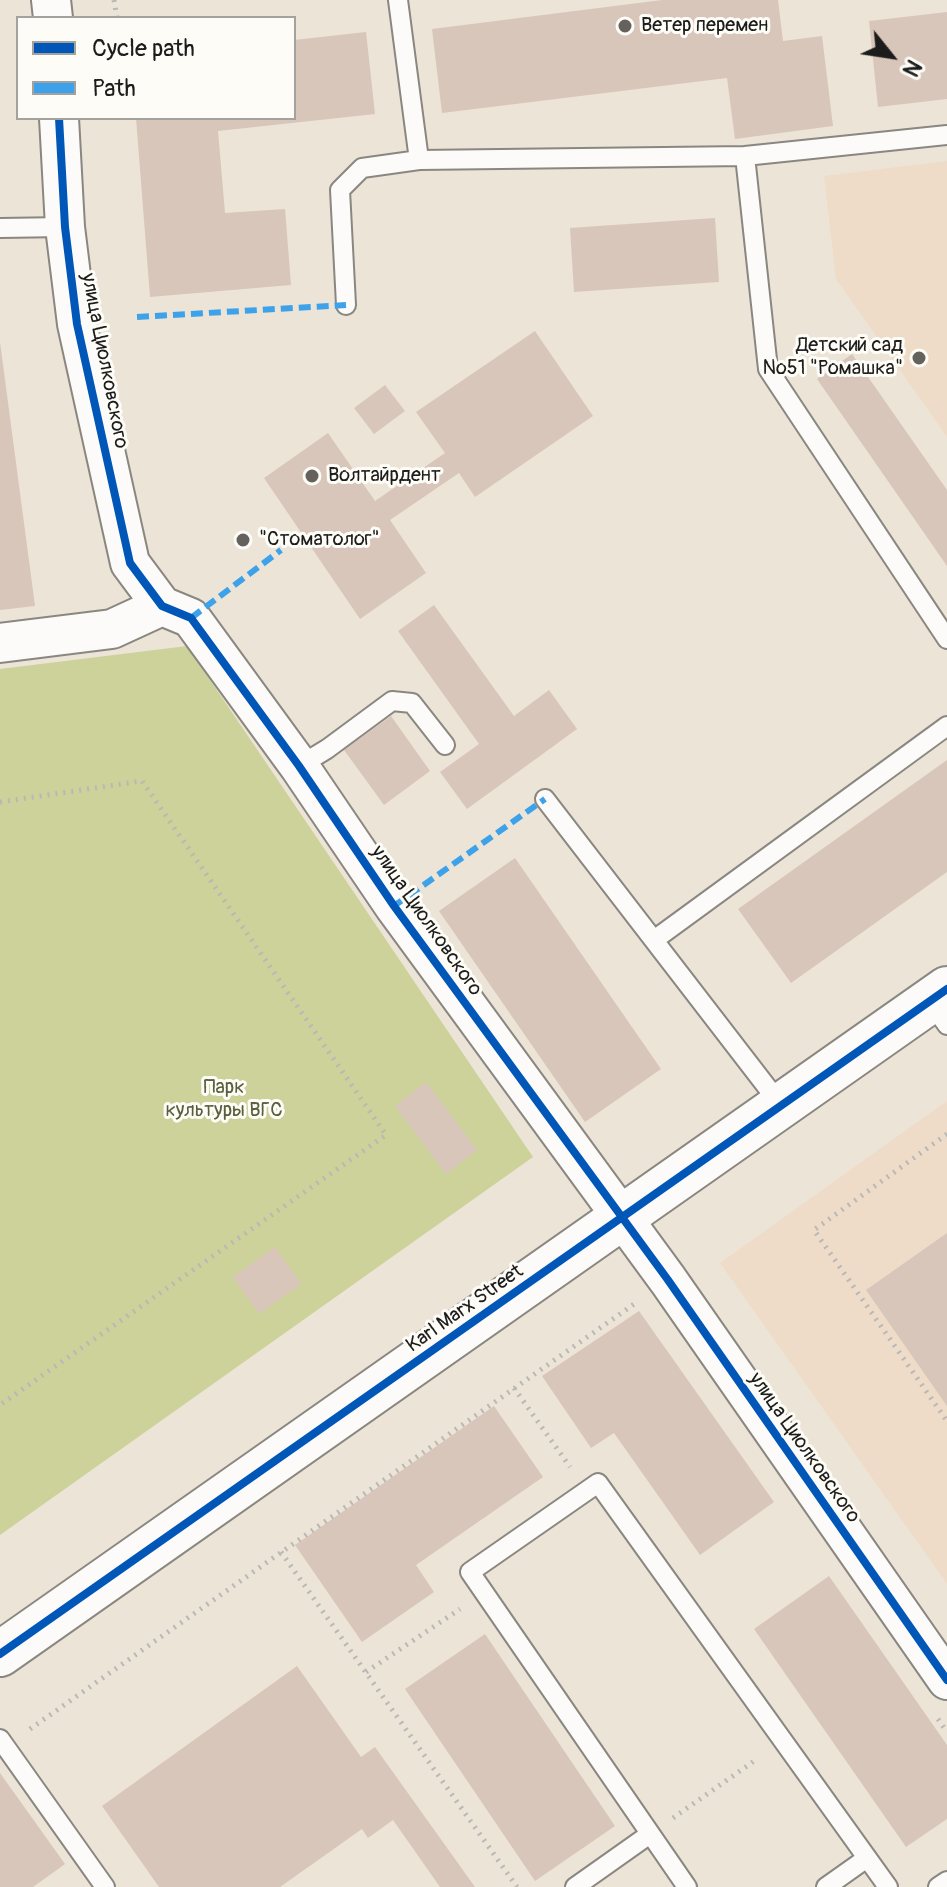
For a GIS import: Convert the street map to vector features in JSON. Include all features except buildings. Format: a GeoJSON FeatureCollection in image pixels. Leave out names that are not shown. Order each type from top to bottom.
{"type":"FeatureCollection","features":[{"type":"Feature","properties":{"kind":"street","name":"улица Циолковского"},"geometry":{"type":"LineString","coordinates":[[59,120],[65,227],[77,324],[130,563],[162,606],[191,618],[299,766],[394,906],[668,1280],[947,1680]]}},
{"type":"Feature","properties":{"kind":"street"},"geometry":{"type":"LineString","coordinates":[[0,643],[112,629],[162,606]]}},
{"type":"Feature","properties":{"kind":"street","name":"Karl Marx Street"},"geometry":{"type":"LineString","coordinates":[[0,1654],[780,1104],[941,1005]]}},
{"type":"Feature","properties":{"kind":"lane"},"geometry":{"type":"LineString","coordinates":[[398,0],[419,160]]}},
{"type":"Feature","properties":{"kind":"lane"},"geometry":{"type":"LineString","coordinates":[[346,305],[340,190],[362,168],[419,160],[745,156],[947,135]]}},
{"type":"Feature","properties":{"kind":"lane"},"geometry":{"type":"LineString","coordinates":[[745,156],[768,369],[947,639]]}},
{"type":"Feature","properties":{"kind":"lane"},"geometry":{"type":"LineString","coordinates":[[0,228],[65,227]]}},
{"type":"Feature","properties":{"kind":"lane"},"geometry":{"type":"LineString","coordinates":[[299,766],[392,701],[412,703],[445,745]]}},
{"type":"Feature","properties":{"kind":"lane"},"geometry":{"type":"LineString","coordinates":[[654,940],[947,726]]}},
{"type":"Feature","properties":{"kind":"lane"},"geometry":{"type":"LineString","coordinates":[[545,799],[780,1104]]}},
{"type":"Feature","properties":{"kind":"lane"},"geometry":{"type":"LineString","coordinates":[[687,1887],[470,1572],[598,1483],[888,1887]]}},
{"type":"Feature","properties":{"kind":"lane"},"geometry":{"type":"LineString","coordinates":[[0,1739],[101,1886]]}},
{"type":"Feature","properties":{"kind":"lane"},"geometry":{"type":"LineString","coordinates":[[575,1887],[650,1834]]}},
{"type":"Feature","properties":{"kind":"lane"},"geometry":{"type":"LineString","coordinates":[[826,1887],[867,1858]]}},
{"type":"Feature","properties":{"kind":"lane"},"geometry":{"type":"LineString","coordinates":[[938,1887],[947,1881]]}},
{"type":"Feature","properties":{"kind":"path"},"geometry":{"type":"LineString","coordinates":[[0,802],[142,781],[386,1135],[0,1405]]}},
{"type":"Feature","properties":{"kind":"path"},"geometry":{"type":"LineString","coordinates":[[947,1134],[814,1230],[947,1421]]}},
{"type":"Feature","properties":{"kind":"path"},"geometry":{"type":"LineString","coordinates":[[514,1388],[587,1491]]}},
{"type":"Feature","properties":{"kind":"path"},"geometry":{"type":"LineString","coordinates":[[281,1552],[517,1887]]}},
{"type":"Feature","properties":{"kind":"path"},"geometry":{"type":"LineString","coordinates":[[366,1672],[484,1593]]}},
{"type":"Feature","properties":{"kind":"path"},"geometry":{"type":"LineString","coordinates":[[650,1834],[783,1741]]}},
{"type":"Feature","properties":{"kind":"shaded area","name":"Детский сад №51 \"Ромашка\""},"geometry":{"type":"Polygon","coordinates":[[[947,161],[947,437],[836,279],[824,176],[947,161]]]}},
{"type":"Feature","properties":{"kind":"shaded area"},"geometry":{"type":"Polygon","coordinates":[[[947,1101],[947,1584],[720,1263],[947,1101]]]}},
{"type":"Feature","properties":{"kind":"green space","name":"Парк культуры ВГС"},"geometry":{"type":"Polygon","coordinates":[[[187,646],[533,1157],[0,1535],[0,669],[187,646]]]}},
{"type":"Feature","properties":{"kind":"marked path"},"geometry":{"type":"LineString","coordinates":[[137,317],[346,305]]}},
{"type":"Feature","properties":{"kind":"marked path"},"geometry":{"type":"LineString","coordinates":[[191,618],[281,550]]}},
{"type":"Feature","properties":{"kind":"marked path"},"geometry":{"type":"LineString","coordinates":[[394,906],[545,799]]}},
{"type":"Feature","properties":{"kind":"cycle path"},"geometry":{"type":"LineString","coordinates":[[59,120],[65,227],[77,324],[130,563],[162,606],[191,618],[299,766],[394,906],[668,1280],[947,1680]]}},
{"type":"Feature","properties":{"kind":"cycle path"},"geometry":{"type":"LineString","coordinates":[[0,1654],[947,989]]}},
{"type":"Feature","properties":{"kind":"place","name":"Ветер перемен"},"geometry":{"type":"Point","coordinates":[625,26]}},
{"type":"Feature","properties":{"kind":"place","name":"Детский сад №51 \"Ромашка\""},"geometry":{"type":"Point","coordinates":[919,358]}},
{"type":"Feature","properties":{"kind":"place","name":"Волтайрдент"},"geometry":{"type":"Point","coordinates":[312,476]}},
{"type":"Feature","properties":{"kind":"place","name":"\"Стоматолог\""},"geometry":{"type":"Point","coordinates":[243,540]}}]}
